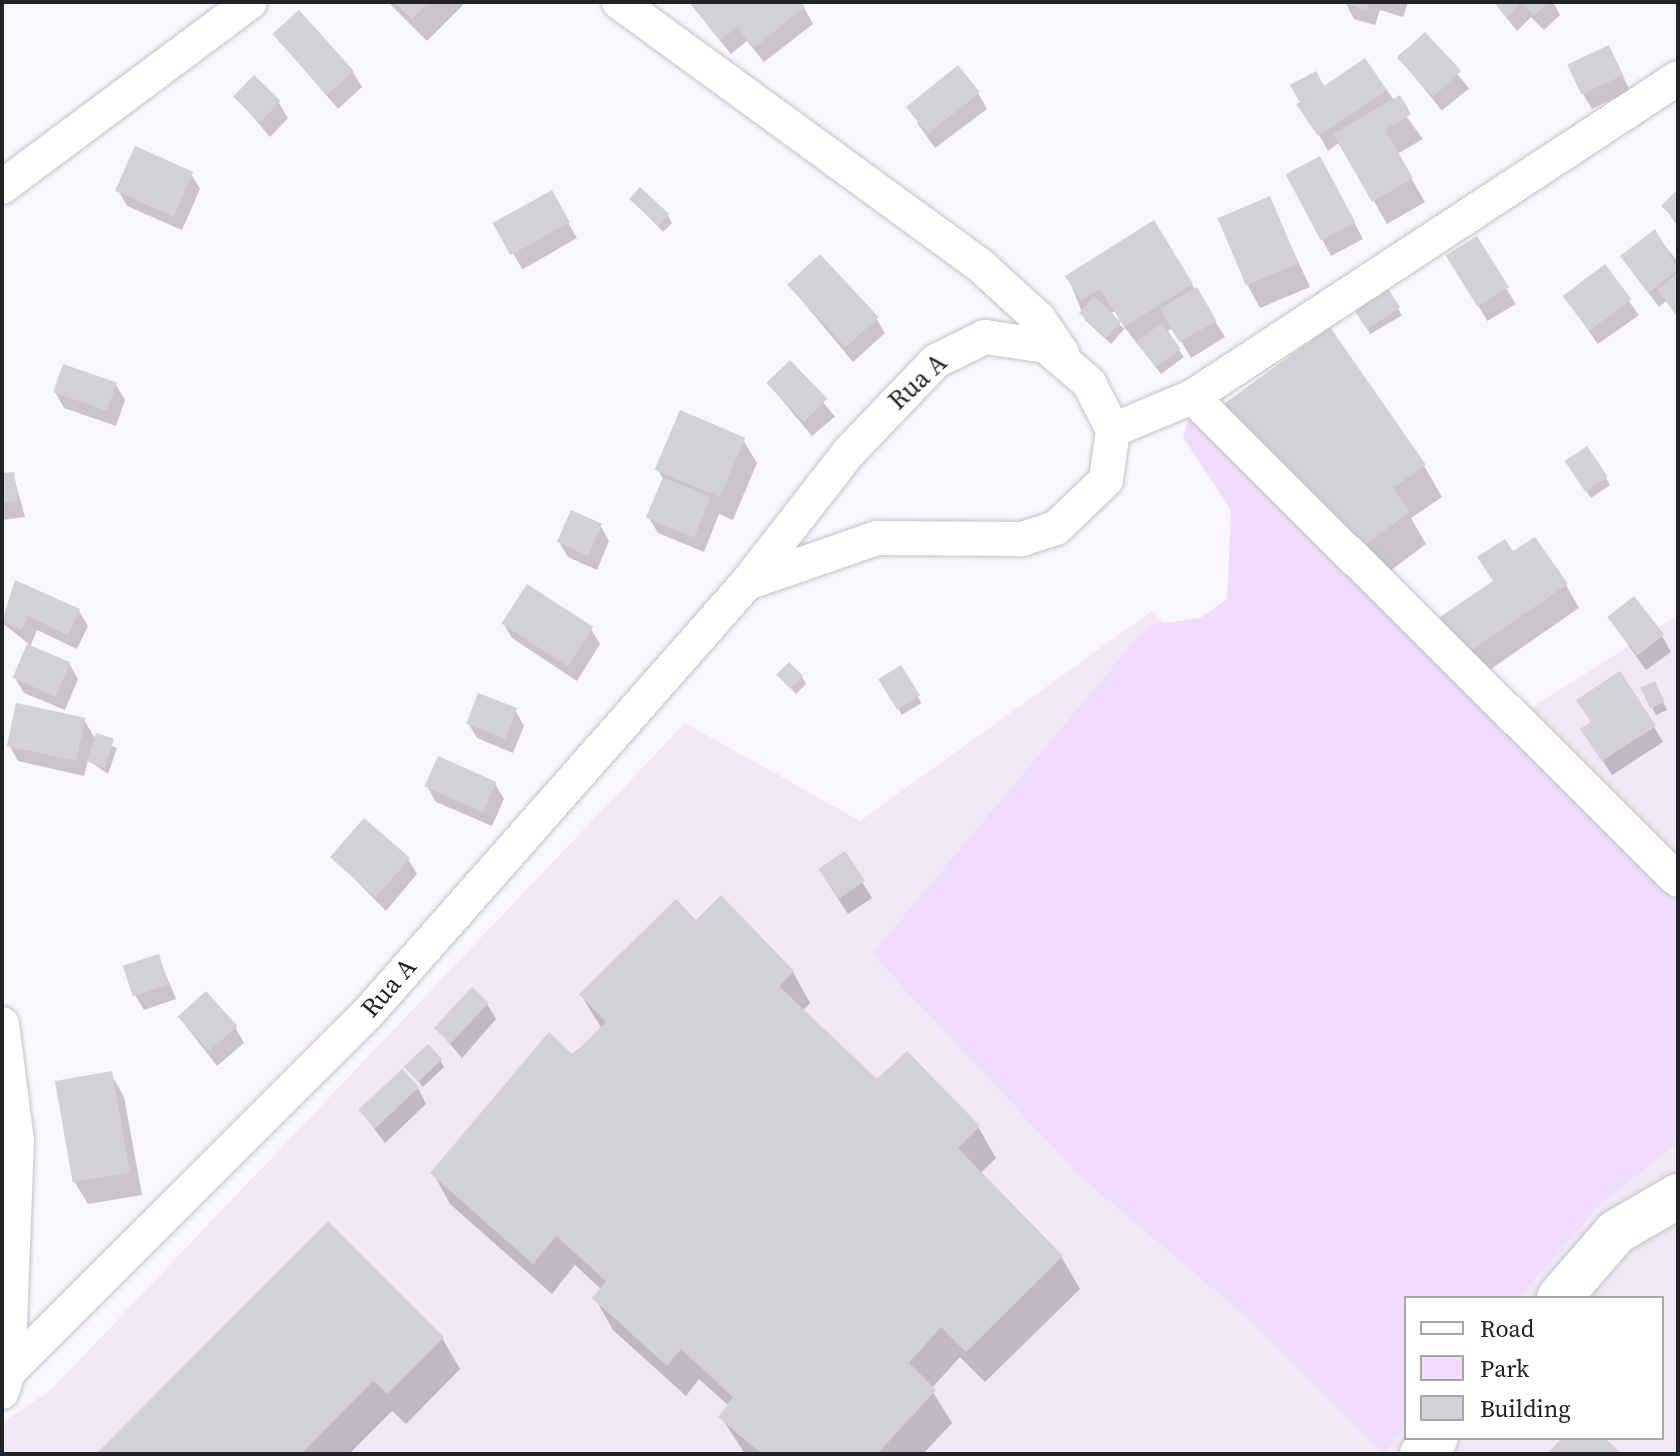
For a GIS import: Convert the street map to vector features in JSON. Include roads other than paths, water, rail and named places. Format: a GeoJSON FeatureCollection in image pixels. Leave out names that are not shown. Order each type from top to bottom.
{"type":"FeatureCollection","features":[{"type":"Feature","properties":{"kind":"main road"},"geometry":{"type":"LineString","coordinates":[[1561,1296],[1616,1232],[1678,1196]]}},
{"type":"Feature","properties":{"kind":"street"},"geometry":{"type":"LineString","coordinates":[[2,187],[250,2]]}},
{"type":"Feature","properties":{"kind":"street"},"geometry":{"type":"LineString","coordinates":[[619,2],[982,267],[1039,319],[1064,357]]}},
{"type":"Feature","properties":{"kind":"street"},"geometry":{"type":"LineString","coordinates":[[1113,430],[1192,397],[1678,78]]}},
{"type":"Feature","properties":{"kind":"street","name":"Rua A"},"geometry":{"type":"LineString","coordinates":[[4,1380],[368,1013],[747,583],[849,452],[936,361],[1003,335],[1064,357],[1089,383],[1113,430],[1106,480],[1056,528],[1023,539],[877,538],[747,583]]}},
{"type":"Feature","properties":{"kind":"street"},"geometry":{"type":"LineString","coordinates":[[1192,397],[1678,880]]}},
{"type":"Feature","properties":{"kind":"street","name":"Rua A"},"geometry":{"type":"LineString","coordinates":[[2,1024],[17,1141],[4,1380]]}}]}
